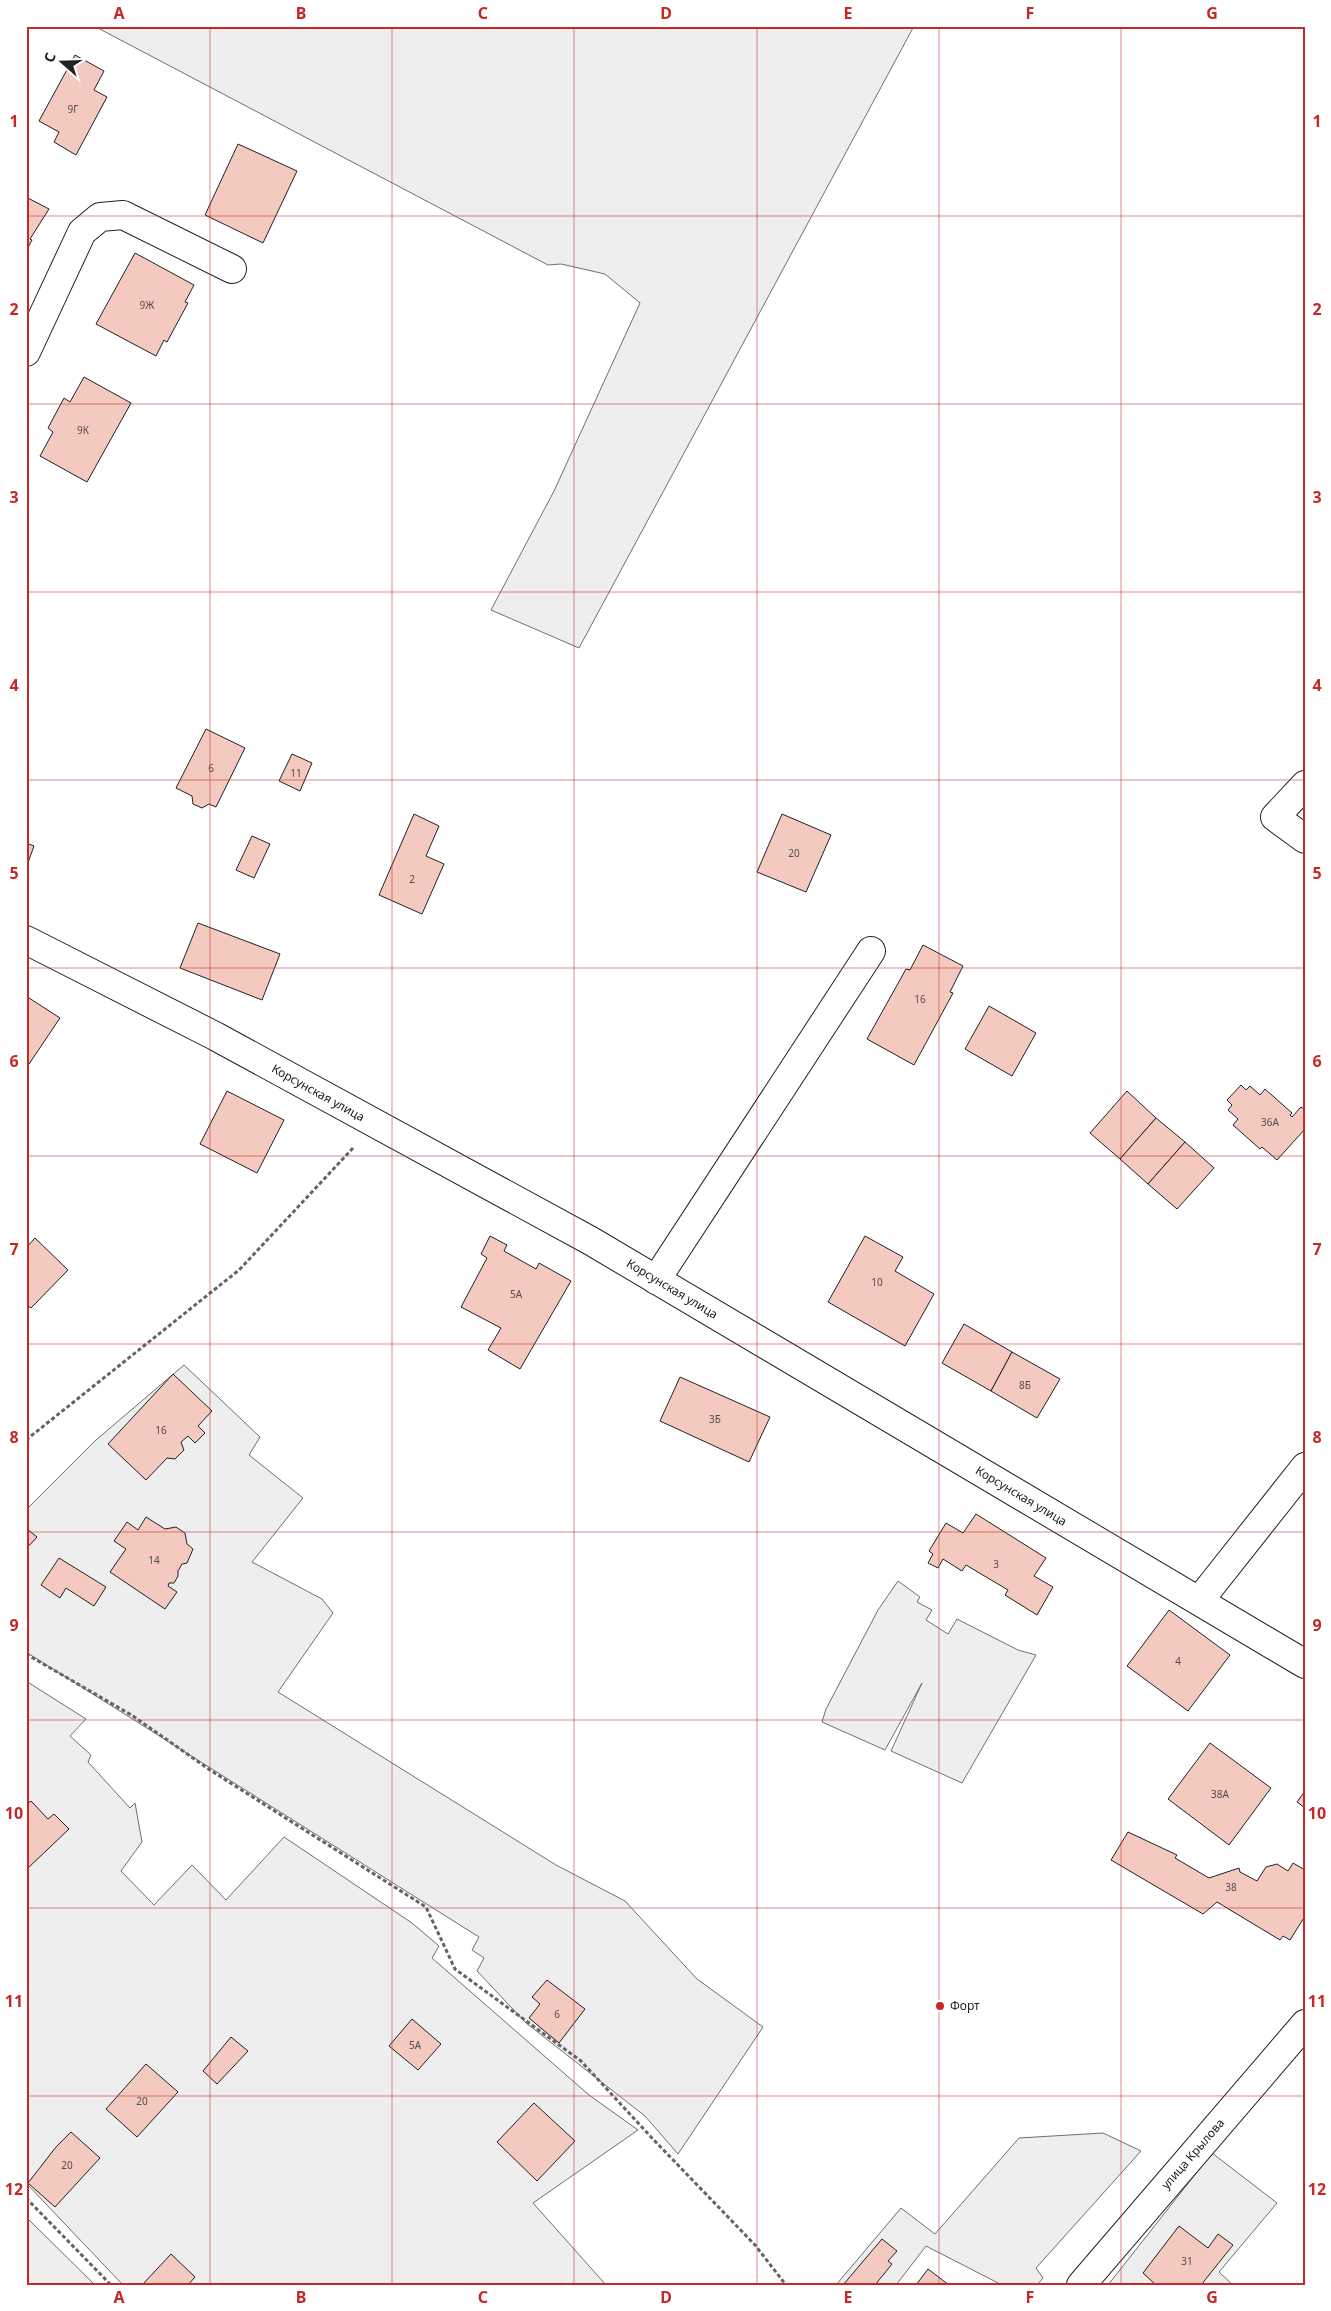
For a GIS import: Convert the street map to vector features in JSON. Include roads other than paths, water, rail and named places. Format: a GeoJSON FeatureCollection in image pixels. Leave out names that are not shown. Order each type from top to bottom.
{"type":"FeatureCollection","features":[{"type":"Feature","properties":{"kind":"street"},"geometry":{"type":"LineString","coordinates":[[26,352],[82,232],[100,217],[123,215],[232,269]]}},
{"type":"Feature","properties":{"kind":"street"},"geometry":{"type":"LineString","coordinates":[[1305,785],[1276,817],[1305,839]]}},
{"type":"Feature","properties":{"kind":"street","name":"Корсунская улица"},"geometry":{"type":"LineString","coordinates":[[26,940],[215,1036],[591,1241],[1305,1664]]}},
{"type":"Feature","properties":{"kind":"street"},"geometry":{"type":"LineString","coordinates":[[656,1280],[871,951]]}},
{"type":"Feature","properties":{"kind":"street"},"geometry":{"type":"LineString","coordinates":[[1199,1601],[1305,1467]]}},
{"type":"Feature","properties":{"kind":"street","name":"улица Крылова"},"geometry":{"type":"LineString","coordinates":[[1082,2285],[1305,2024]]}},
{"type":"Feature","properties":{"kind":"place","name":"Форт"},"geometry":{"type":"Point","coordinates":[940,2006]}}]}
